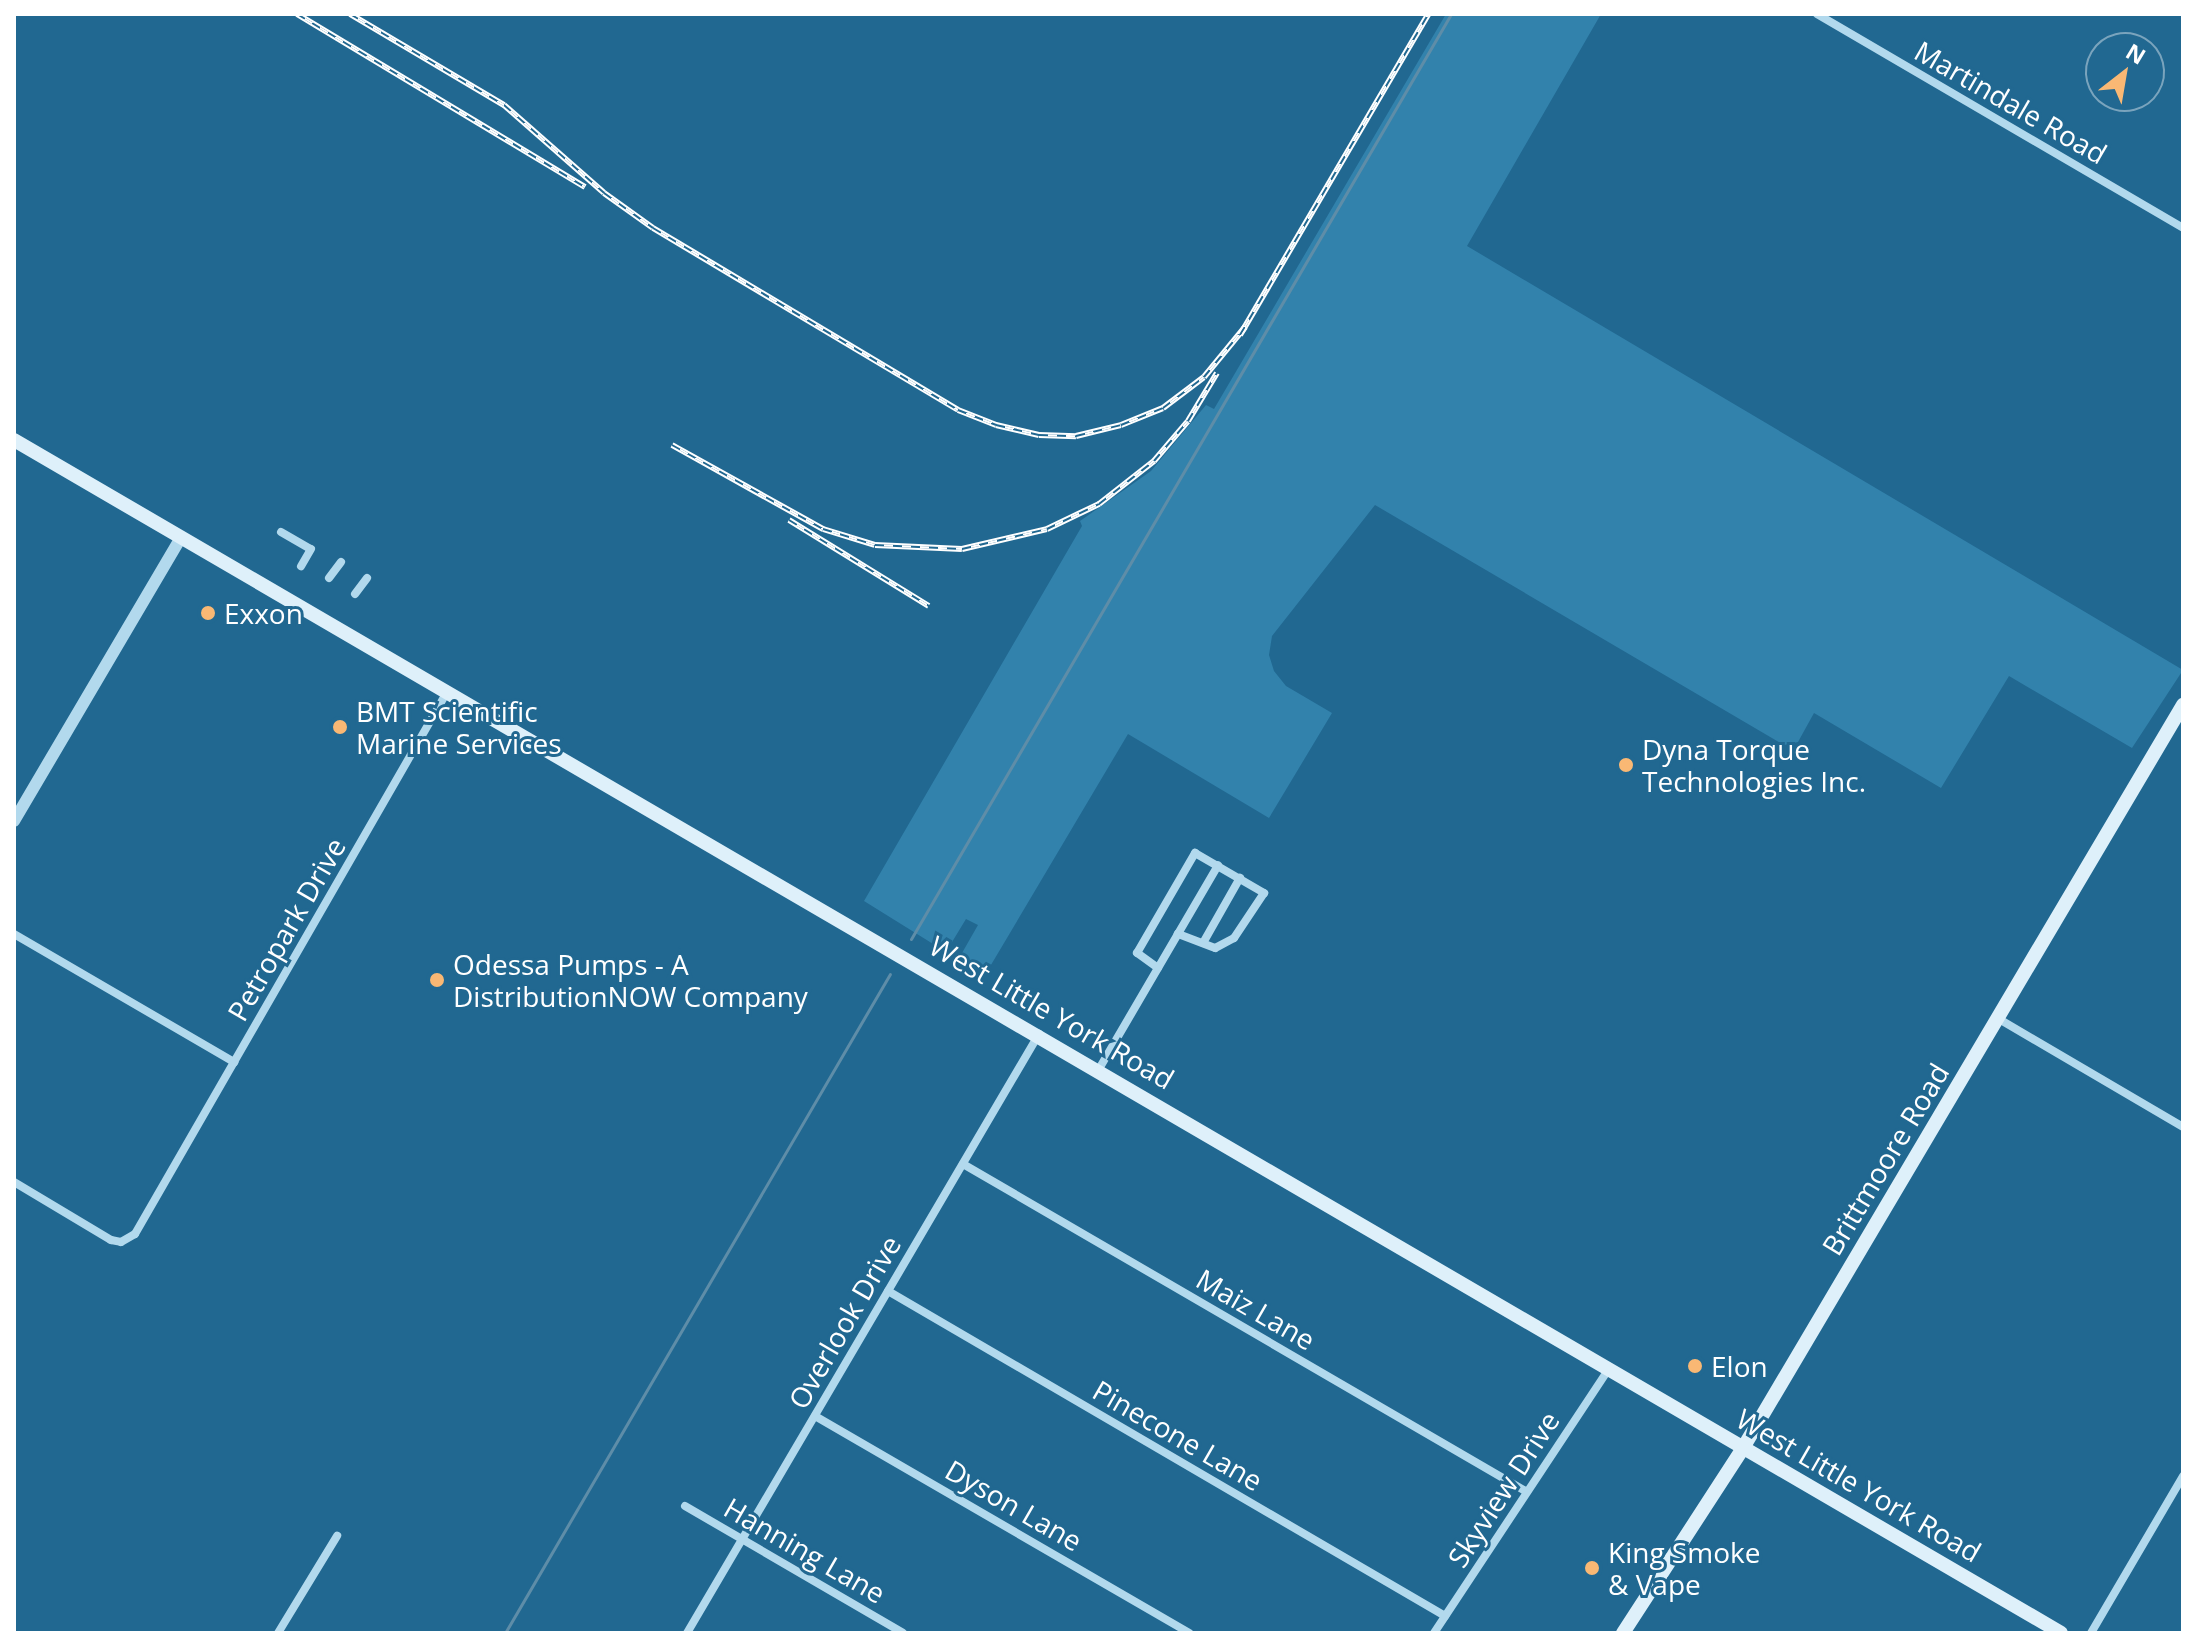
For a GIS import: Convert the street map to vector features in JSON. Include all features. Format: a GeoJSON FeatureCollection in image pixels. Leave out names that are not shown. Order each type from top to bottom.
{"type":"FeatureCollection","features":[{"type":"Feature","properties":{"kind":"main road","name":"West Little York Road"},"geometry":{"type":"LineString","coordinates":[[14,440],[1039,1034],[2061,1633]]}},
{"type":"Feature","properties":{"kind":"main road","name":"Brittmoore Road"},"geometry":{"type":"LineString","coordinates":[[1623,1633],[1743,1448],[2183,705]]}},
{"type":"Feature","properties":{"kind":"street","name":"Martindale Road"},"geometry":{"type":"LineString","coordinates":[[1817,14],[2183,228]]}},
{"type":"Feature","properties":{"kind":"street"},"geometry":{"type":"LineString","coordinates":[[281,532],[311,549],[301,566]]}},
{"type":"Feature","properties":{"kind":"street"},"geometry":{"type":"LineString","coordinates":[[14,821],[181,537]]}},
{"type":"Feature","properties":{"kind":"street"},"geometry":{"type":"LineString","coordinates":[[329,578],[341,562]]}},
{"type":"Feature","properties":{"kind":"street"},"geometry":{"type":"LineString","coordinates":[[355,594],[367,578]]}},
{"type":"Feature","properties":{"kind":"street","name":"Petropark Drive"},"geometry":{"type":"LineString","coordinates":[[14,1182],[121,1242],[135,1234],[447,691]]}},
{"type":"Feature","properties":{"kind":"street"},"geometry":{"type":"LineString","coordinates":[[1158,968],[1137,953],[1193,854],[1264,893],[1248,922],[1215,948],[1178,934]]}},
{"type":"Feature","properties":{"kind":"street"},"geometry":{"type":"LineString","coordinates":[[1099,1069],[1218,865]]}},
{"type":"Feature","properties":{"kind":"street"},"geometry":{"type":"LineString","coordinates":[[1203,943],[1240,878]]}},
{"type":"Feature","properties":{"kind":"street"},"geometry":{"type":"LineString","coordinates":[[14,934],[234,1062]]}},
{"type":"Feature","properties":{"kind":"street"},"geometry":{"type":"LineString","coordinates":[[1999,1019],[2183,1127]]}},
{"type":"Feature","properties":{"kind":"street","name":"Overlook Drive"},"geometry":{"type":"LineString","coordinates":[[687,1633],[1039,1034]]}},
{"type":"Feature","properties":{"kind":"street","name":"Maiz Lane"},"geometry":{"type":"LineString","coordinates":[[963,1164],[1527,1492]]}},
{"type":"Feature","properties":{"kind":"street","name":"Pinecone Lane"},"geometry":{"type":"LineString","coordinates":[[888,1291],[1445,1616]]}},
{"type":"Feature","properties":{"kind":"street","name":"Skyview Drive"},"geometry":{"type":"LineString","coordinates":[[1434,1633],[1609,1369]]}},
{"type":"Feature","properties":{"kind":"street","name":"Dyson Lane"},"geometry":{"type":"LineString","coordinates":[[815,1416],[1190,1633]]}},
{"type":"Feature","properties":{"kind":"street"},"geometry":{"type":"LineString","coordinates":[[2091,1633],[2183,1476]]}},
{"type":"Feature","properties":{"kind":"street","name":"Hanning Lane"},"geometry":{"type":"LineString","coordinates":[[685,1506],[903,1633]]}},
{"type":"Feature","properties":{"kind":"street"},"geometry":{"type":"LineString","coordinates":[[278,1633],[337,1536]]}},
{"type":"Feature","properties":{"kind":"shaded area"},"geometry":{"type":"Polygon","coordinates":[[[1446,14],[1601,14],[1467,246],[2183,670],[2132,748],[2009,676],[1941,788],[1814,713],[1798,742],[1784,745],[1375,505],[1272,636],[1269,655],[1274,671],[1286,686],[1332,713],[1269,818],[1128,734],[985,975],[958,960],[978,925],[966,919],[946,952],[864,901],[1082,526],[1080,521],[1151,471],[1206,405],[1214,409],[1446,14]]]}},
{"type":"Feature","properties":{"kind":"waterway"},"geometry":{"type":"LineString","coordinates":[[911,939],[1451,14]]}},
{"type":"Feature","properties":{"kind":"waterway"},"geometry":{"type":"LineString","coordinates":[[505,1633],[890,974]]}},
{"type":"Feature","properties":{"kind":"railway"},"geometry":{"type":"LineString","coordinates":[[297,14],[585,187]]}},
{"type":"Feature","properties":{"kind":"railway"},"geometry":{"type":"LineString","coordinates":[[350,14],[504,105],[604,193],[653,228],[958,410],[996,425],[1039,435],[1076,436],[1121,425],[1163,408],[1204,377],[1245,327]]}},
{"type":"Feature","properties":{"kind":"railway"},"geometry":{"type":"LineString","coordinates":[[1240,335],[1428,14]]}},
{"type":"Feature","properties":{"kind":"railway"},"geometry":{"type":"LineString","coordinates":[[672,445],[823,529],[875,545],[962,549],[1047,529],[1099,504],[1154,461],[1188,421],[1217,373]]}},
{"type":"Feature","properties":{"kind":"railway"},"geometry":{"type":"LineString","coordinates":[[789,520],[929,606]]}},
{"type":"Feature","properties":{"kind":"place","name":"Exxon"},"geometry":{"type":"Point","coordinates":[208,613]}},
{"type":"Feature","properties":{"kind":"place","name":"BMT Scientific Marine Services"},"geometry":{"type":"Point","coordinates":[340,727]}},
{"type":"Feature","properties":{"kind":"place","name":"Dyna Torque Technologies Inc."},"geometry":{"type":"Point","coordinates":[1626,765]}},
{"type":"Feature","properties":{"kind":"place","name":"Odessa Pumps - A DistributionNOW Company"},"geometry":{"type":"Point","coordinates":[437,980]}},
{"type":"Feature","properties":{"kind":"place","name":"Elon"},"geometry":{"type":"Point","coordinates":[1695,1366]}},
{"type":"Feature","properties":{"kind":"place","name":"King Smoke & Vape"},"geometry":{"type":"Point","coordinates":[1592,1568]}}]}
